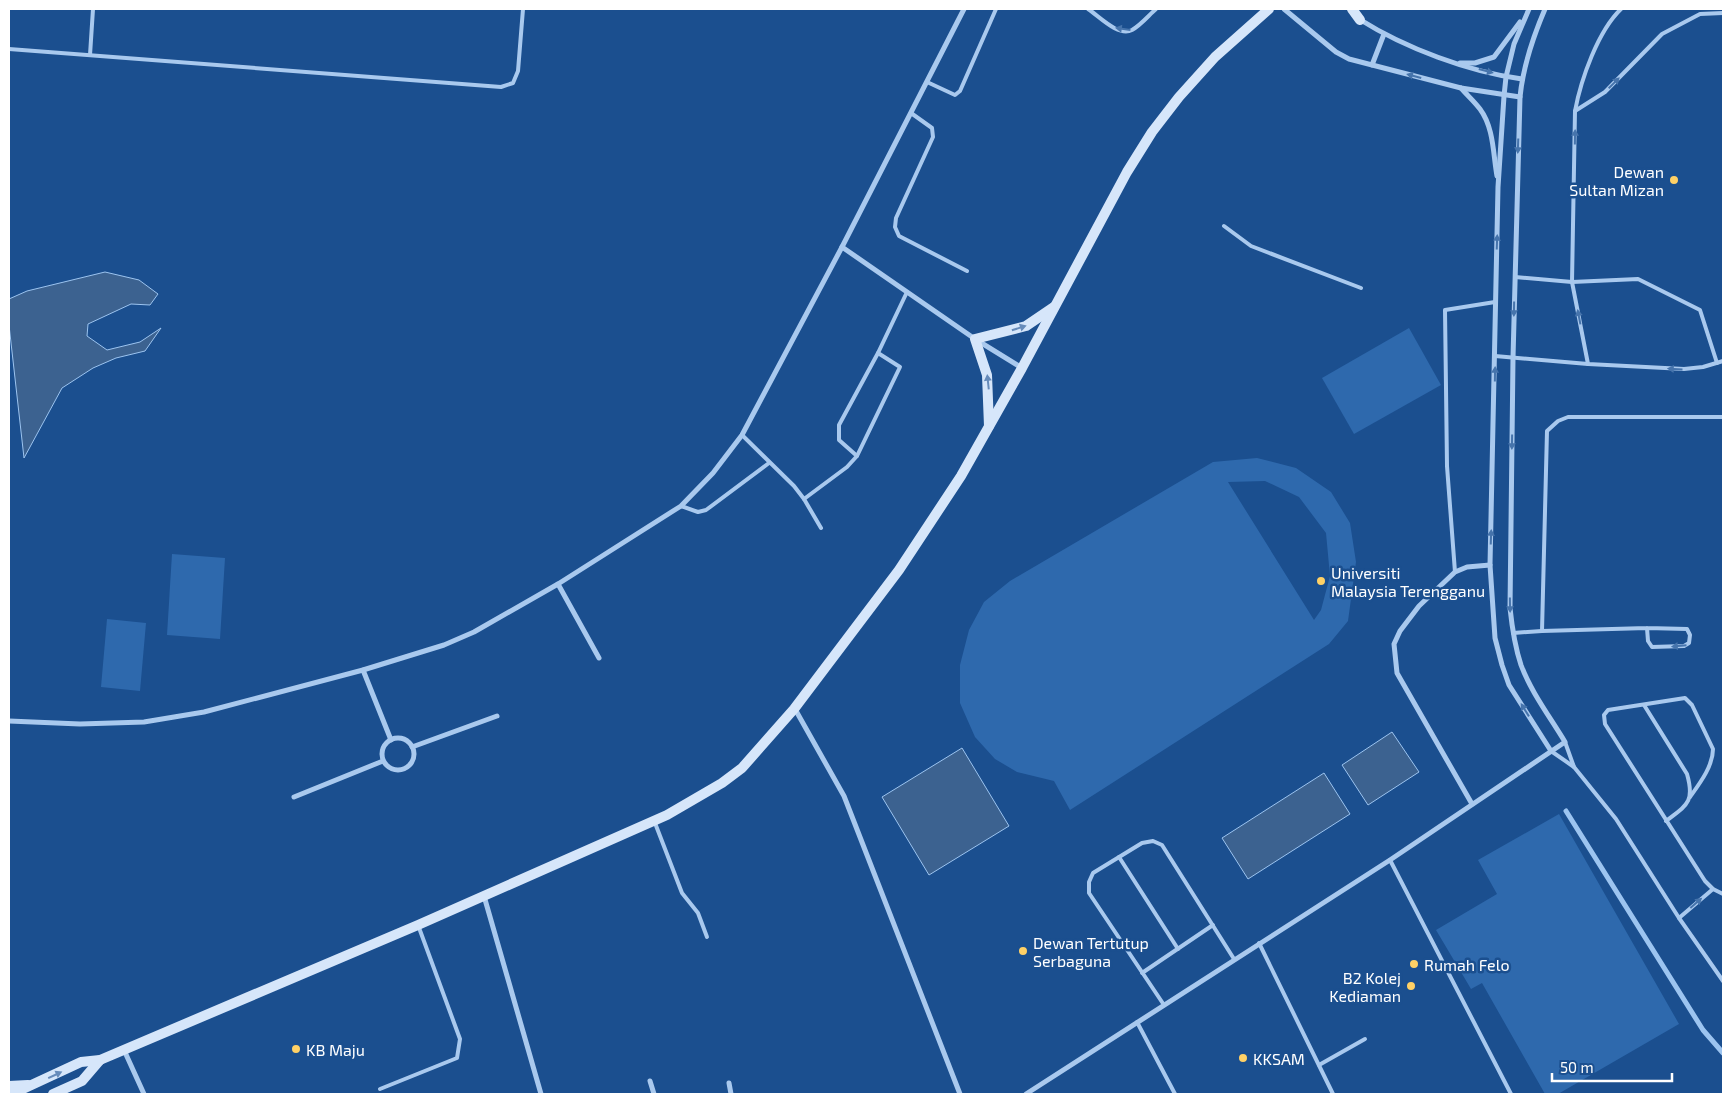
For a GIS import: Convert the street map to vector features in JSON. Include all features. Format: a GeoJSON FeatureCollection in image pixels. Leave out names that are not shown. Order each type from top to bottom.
{"type":"FeatureCollection","features":[{"type":"Feature","properties":{"kind":"main road"},"geometry":{"type":"LineString","coordinates":[[12,1094],[81,1062],[100,1060],[418,925],[654,821],[722,783],[742,768],[794,709],[899,570],[961,476],[1057,305],[1127,172],[1152,132],[1179,97],[1216,57],[1269,9]]}},
{"type":"Feature","properties":{"kind":"main road"},"geometry":{"type":"LineString","coordinates":[[1352,9],[1360,20]]}},
{"type":"Feature","properties":{"kind":"main road"},"geometry":{"type":"LineString","coordinates":[[990,427],[987,374],[975,339],[1026,326],[1057,305]]}},
{"type":"Feature","properties":{"kind":"main road"},"geometry":{"type":"LineString","coordinates":[[54,1094],[82,1081],[100,1060]]}},
{"type":"Feature","properties":{"kind":"main road"},"geometry":{"type":"LineString","coordinates":[[9,1086],[33,1085]]}},
{"type":"Feature","properties":{"kind":"street"},"geometry":{"type":"LineString","coordinates":[[9,721],[80,724],[144,722],[204,712],[363,670],[444,645],[474,632],[558,584],[681,506],[713,472],[742,435],[842,247],[964,9]]}},
{"type":"Feature","properties":{"kind":"street"},"geometry":{"type":"LineString","coordinates":[[1284,9],[1336,52],[1349,59],[1461,88],[1520,98]]}},
{"type":"Feature","properties":{"kind":"street"},"geometry":{"type":"LineString","coordinates":[[1346,9],[1384,34],[1454,63],[1506,77],[1522,79]]}},
{"type":"Feature","properties":{"kind":"street"},"geometry":{"type":"LineString","coordinates":[[1454,63],[1475,62],[1494,57],[1529,9]]}},
{"type":"Feature","properties":{"kind":"street"},"geometry":{"type":"LineString","coordinates":[[1026,1094],[1390,860],[1565,742],[1521,665],[1513,633],[1510,608],[1512,358],[1520,98],[1522,79],[1545,9]]}},
{"type":"Feature","properties":{"kind":"street"},"geometry":{"type":"LineString","coordinates":[[1525,16],[1514,44],[1506,77],[1498,187],[1490,565],[1495,638],[1502,665],[1510,685],[1551,751]]}},
{"type":"Feature","properties":{"kind":"street"},"geometry":{"type":"LineString","coordinates":[[1372,65],[1384,34]]}},
{"type":"Feature","properties":{"kind":"street"},"geometry":{"type":"LineString","coordinates":[[1461,88],[1480,110],[1487,123],[1492,142],[1498,187]]}},
{"type":"Feature","properties":{"kind":"street"},"geometry":{"type":"LineString","coordinates":[[842,247],[975,339],[1022,368]]}},
{"type":"Feature","properties":{"kind":"street"},"geometry":{"type":"LineString","coordinates":[[1472,804],[1397,673],[1394,644],[1400,631],[1419,606],[1455,572],[1467,567],[1490,565]]}},
{"type":"Feature","properties":{"kind":"street"},"geometry":{"type":"LineString","coordinates":[[558,584],[599,658]]}},
{"type":"Feature","properties":{"kind":"street"},"geometry":{"type":"LineString","coordinates":[[363,670],[391,740]]}},
{"type":"Feature","properties":{"kind":"street"},"geometry":{"type":"LineString","coordinates":[[794,709],[844,796],[960,1094]]}},
{"type":"Feature","properties":{"kind":"street"},"geometry":{"type":"LineString","coordinates":[[412,747],[497,716]]}},
{"type":"Feature","properties":{"kind":"street"},"geometry":{"type":"LineString","coordinates":[[403,739],[412,747],[412,760],[404,769],[392,769],[383,761],[383,748],[391,740],[403,739]]}},
{"type":"Feature","properties":{"kind":"street"},"geometry":{"type":"LineString","coordinates":[[294,797],[383,761]]}},
{"type":"Feature","properties":{"kind":"street"},"geometry":{"type":"LineString","coordinates":[[484,896],[541,1094]]}},
{"type":"Feature","properties":{"kind":"street"},"geometry":{"type":"LineString","coordinates":[[124,1050],[144,1094]]}},
{"type":"Feature","properties":{"kind":"street"},"geometry":{"type":"LineString","coordinates":[[650,1081],[654,1094]]}},
{"type":"Feature","properties":{"kind":"street"},"geometry":{"type":"LineString","coordinates":[[729,1082],[731,1094]]}},
{"type":"Feature","properties":{"kind":"lane"},"geometry":{"type":"LineString","coordinates":[[90,55],[93,9]]}},
{"type":"Feature","properties":{"kind":"lane"},"geometry":{"type":"LineString","coordinates":[[9,49],[501,87],[513,83],[518,72],[523,9]]}},
{"type":"Feature","properties":{"kind":"lane"},"geometry":{"type":"LineString","coordinates":[[927,82],[955,95],[960,91],[996,9]]}},
{"type":"Feature","properties":{"kind":"lane"},"geometry":{"type":"LineString","coordinates":[[1088,9],[1116,29],[1124,31],[1132,30],[1156,9]]}},
{"type":"Feature","properties":{"kind":"lane"},"geometry":{"type":"LineString","coordinates":[[1588,364],[1572,282],[1575,111],[1578,90],[1600,37],[1613,17],[1622,9]]}},
{"type":"Feature","properties":{"kind":"lane"},"geometry":{"type":"LineString","coordinates":[[1575,111],[1605,92],[1662,34],[1700,14],[1723,13]]}},
{"type":"Feature","properties":{"kind":"lane"},"geometry":{"type":"LineString","coordinates":[[911,113],[932,128],[933,137],[896,218],[895,227],[899,236],[967,271]]}},
{"type":"Feature","properties":{"kind":"lane"},"geometry":{"type":"LineString","coordinates":[[1224,226],[1251,246],[1361,288]]}},
{"type":"Feature","properties":{"kind":"lane"},"geometry":{"type":"LineString","coordinates":[[1514,277],[1572,282],[1638,279],[1700,310],[1717,363]]}},
{"type":"Feature","properties":{"kind":"lane"},"geometry":{"type":"LineString","coordinates":[[857,456],[839,440],[838,425],[878,353],[907,292]]}},
{"type":"Feature","properties":{"kind":"lane"},"geometry":{"type":"LineString","coordinates":[[1455,572],[1447,466],[1445,310],[1495,302]]}},
{"type":"Feature","properties":{"kind":"lane"},"geometry":{"type":"LineString","coordinates":[[804,499],[847,467],[857,456],[900,367],[878,353]]}},
{"type":"Feature","properties":{"kind":"lane"},"geometry":{"type":"LineString","coordinates":[[1495,356],[1588,364],[1684,369],[1703,367],[1723,361]]}},
{"type":"Feature","properties":{"kind":"lane"},"geometry":{"type":"LineString","coordinates":[[1542,631],[1548,431],[1558,420],[1568,417],[1723,417]]}},
{"type":"Feature","properties":{"kind":"lane"},"geometry":{"type":"LineString","coordinates":[[742,435],[794,486],[821,528]]}},
{"type":"Feature","properties":{"kind":"lane"},"geometry":{"type":"LineString","coordinates":[[681,506],[698,512],[706,510],[769,463]]}},
{"type":"Feature","properties":{"kind":"lane"},"geometry":{"type":"LineString","coordinates":[[1513,633],[1648,628],[1687,629],[1690,635],[1689,643],[1684,646],[1652,647],[1648,641],[1648,628]]}},
{"type":"Feature","properties":{"kind":"lane"},"geometry":{"type":"LineString","coordinates":[[1666,821],[1687,805],[1690,797],[1703,779],[1713,756],[1713,749],[1692,705],[1685,698],[1608,710],[1604,715],[1605,724],[1666,821],[1705,881],[1713,889],[1723,894]]}},
{"type":"Feature","properties":{"kind":"lane"},"geometry":{"type":"LineString","coordinates":[[1644,704],[1687,774],[1690,797]]}},
{"type":"Feature","properties":{"kind":"lane"},"geometry":{"type":"LineString","coordinates":[[1565,742],[1574,767]]}},
{"type":"Feature","properties":{"kind":"lane"},"geometry":{"type":"LineString","coordinates":[[1551,751],[1574,767],[1616,819],[1679,918],[1723,981]]}},
{"type":"Feature","properties":{"kind":"lane"},"geometry":{"type":"LineString","coordinates":[[654,821],[682,893],[698,913],[707,937]]}},
{"type":"Feature","properties":{"kind":"lane"},"geometry":{"type":"LineString","coordinates":[[1164,1005],[1089,893],[1088,882],[1093,873],[1142,842],[1153,841],[1162,845],[1234,959]]}},
{"type":"Feature","properties":{"kind":"lane"},"geometry":{"type":"LineString","coordinates":[[1118,857],[1178,949]]}},
{"type":"Feature","properties":{"kind":"lane"},"geometry":{"type":"LineString","coordinates":[[1390,860],[1511,1094]]}},
{"type":"Feature","properties":{"kind":"lane"},"geometry":{"type":"LineString","coordinates":[[1679,918],[1713,889]]}},
{"type":"Feature","properties":{"kind":"lane"},"geometry":{"type":"LineString","coordinates":[[380,1089],[457,1058],[460,1039],[418,925]]}},
{"type":"Feature","properties":{"kind":"lane"},"geometry":{"type":"LineString","coordinates":[[1142,972],[1213,925]]}},
{"type":"Feature","properties":{"kind":"lane"},"geometry":{"type":"LineString","coordinates":[[1259,943],[1333,1094]]}},
{"type":"Feature","properties":{"kind":"lane"},"geometry":{"type":"LineString","coordinates":[[1137,1022],[1175,1094]]}},
{"type":"Feature","properties":{"kind":"lane"},"geometry":{"type":"LineString","coordinates":[[1319,1065],[1365,1039]]}},
{"type":"Feature","properties":{"kind":"shaded area"},"geometry":{"type":"Polygon","coordinates":[[[105,272],[139,280],[158,294],[150,305],[131,304],[88,324],[87,336],[107,350],[140,342],[161,328],[145,351],[116,358],[93,368],[62,388],[24,458],[9,325],[9,299],[27,291],[105,272]]]}},
{"type":"Feature","properties":{"kind":"shaded area"},"geometry":{"type":"Polygon","coordinates":[[[1409,328],[1441,385],[1354,434],[1322,378],[1409,328]]]}},
{"type":"Feature","properties":{"kind":"shaded area"},"geometry":{"type":"Polygon","coordinates":[[[1257,458],[1296,468],[1331,492],[1350,523],[1356,562],[1348,621],[1329,644],[1070,810],[1054,781],[1017,772],[995,759],[975,737],[960,703],[960,665],[969,630],[984,602],[1010,581],[1213,462],[1257,458]],[[1265,481],[1228,482],[1314,620],[1321,610],[1330,576],[1326,533],[1299,497],[1265,481]]]}},
{"type":"Feature","properties":{"kind":"shaded area"},"geometry":{"type":"Polygon","coordinates":[[[172,554],[225,558],[220,639],[167,635],[172,554]]]}},
{"type":"Feature","properties":{"kind":"shaded area"},"geometry":{"type":"Polygon","coordinates":[[[107,619],[146,623],[140,691],[101,687],[107,619]]]}},
{"type":"Feature","properties":{"kind":"shaded area"},"geometry":{"type":"Polygon","coordinates":[[[1392,732],[1419,772],[1368,805],[1342,765],[1392,732]]]}},
{"type":"Feature","properties":{"kind":"shaded area"},"geometry":{"type":"Polygon","coordinates":[[[962,748],[1009,826],[929,875],[882,797],[962,748]]]}},
{"type":"Feature","properties":{"kind":"shaded area"},"geometry":{"type":"Polygon","coordinates":[[[1324,773],[1350,814],[1248,879],[1222,838],[1324,773]]]}},
{"type":"Feature","properties":{"kind":"shaded area"},"geometry":{"type":"Polygon","coordinates":[[[1559,814],[1679,1024],[1558,1094],[1545,1094],[1482,983],[1471,989],[1436,930],[1497,894],[1478,860],[1559,814]]]}},
{"type":"Feature","properties":{"kind":"waterway"},"geometry":{"type":"LineString","coordinates":[[1566,811],[1703,1030],[1723,1053]]}},
{"type":"Feature","properties":{"kind":"place","name":"Dewan Sultan Mizan"},"geometry":{"type":"Point","coordinates":[1674,180]}},
{"type":"Feature","properties":{"kind":"place","name":"Universiti Malaysia Terengganu"},"geometry":{"type":"Point","coordinates":[1321,581]}},
{"type":"Feature","properties":{"kind":"place","name":"Dewan Tertutup Serbaguna"},"geometry":{"type":"Point","coordinates":[1023,951]}},
{"type":"Feature","properties":{"kind":"place","name":"Rumah Felo"},"geometry":{"type":"Point","coordinates":[1414,964]}},
{"type":"Feature","properties":{"kind":"place","name":"B2 Kolej Kediaman"},"geometry":{"type":"Point","coordinates":[1411,986]}},
{"type":"Feature","properties":{"kind":"place","name":"KB Maju"},"geometry":{"type":"Point","coordinates":[296,1049]}},
{"type":"Feature","properties":{"kind":"place","name":"KKSAM"},"geometry":{"type":"Point","coordinates":[1243,1058]}}]}
